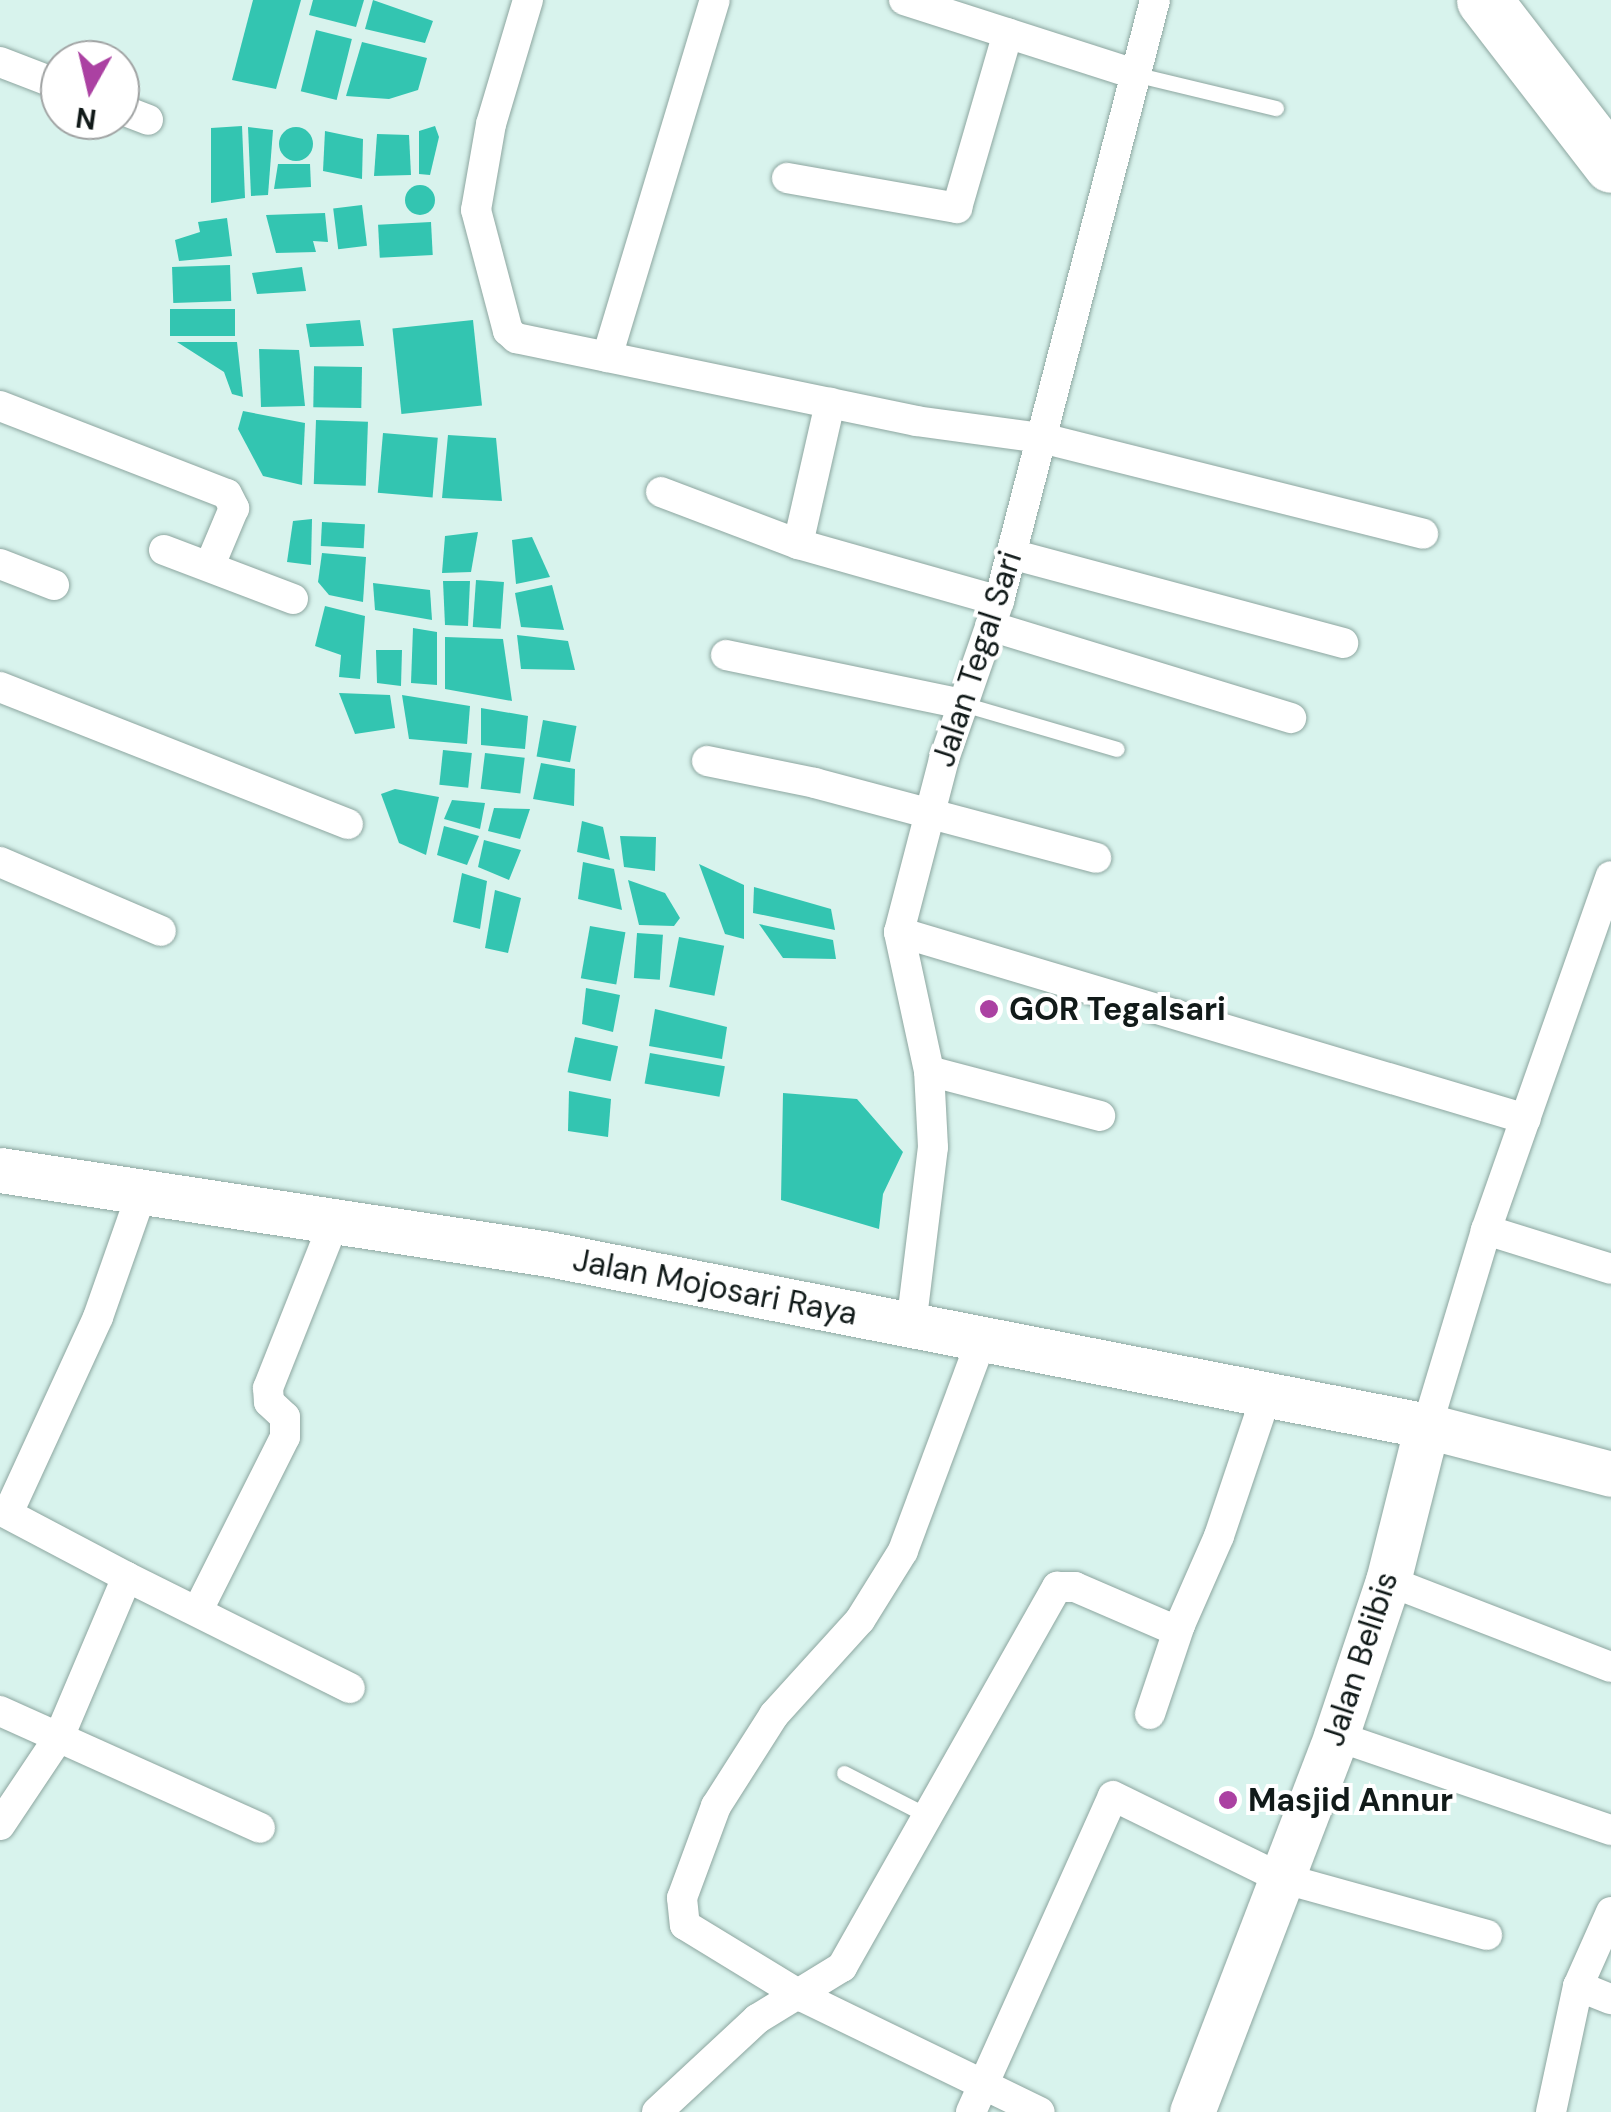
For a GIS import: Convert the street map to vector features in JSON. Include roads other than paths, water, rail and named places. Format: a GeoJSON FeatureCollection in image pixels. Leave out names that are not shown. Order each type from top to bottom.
{"type":"FeatureCollection","features":[{"type":"Feature","properties":{"kind":"highway"},"geometry":{"type":"LineString","coordinates":[[1484,0],[1610,162]]}},
{"type":"Feature","properties":{"kind":"street"},"geometry":{"type":"LineString","coordinates":[[528,0],[478,180],[478,232],[500,285],[508,331],[529,343],[830,403],[1042,438],[1423,534]]}},
{"type":"Feature","properties":{"kind":"street"},"geometry":{"type":"LineString","coordinates":[[607,356],[714,0]]}},
{"type":"Feature","properties":{"kind":"street"},"geometry":{"type":"LineString","coordinates":[[904,0],[1134,74]]}},
{"type":"Feature","properties":{"kind":"street","name":"Jalan Tegal Sari"},"geometry":{"type":"LineString","coordinates":[[910,1326],[933,1148],[929,1071],[900,932],[930,815],[1011,554],[1155,0]]}},
{"type":"Feature","properties":{"kind":"street"},"geometry":{"type":"LineString","coordinates":[[786,178],[956,208],[1008,33]]}},
{"type":"Feature","properties":{"kind":"street"},"geometry":{"type":"LineString","coordinates":[[0,62],[40,77]]}},
{"type":"Feature","properties":{"kind":"street"},"geometry":{"type":"LineString","coordinates":[[798,544],[830,403]]}},
{"type":"Feature","properties":{"kind":"street"},"geometry":{"type":"LineString","coordinates":[[0,406],[227,494],[234,508],[210,565]]}},
{"type":"Feature","properties":{"kind":"street"},"geometry":{"type":"LineString","coordinates":[[661,492],[1291,718]]}},
{"type":"Feature","properties":{"kind":"street"},"geometry":{"type":"LineString","coordinates":[[164,550],[292,599]]}},
{"type":"Feature","properties":{"kind":"street"},"geometry":{"type":"LineString","coordinates":[[1011,554],[1343,643]]}},
{"type":"Feature","properties":{"kind":"street"},"geometry":{"type":"LineString","coordinates":[[0,564],[54,585]]}},
{"type":"Feature","properties":{"kind":"street"},"geometry":{"type":"LineString","coordinates":[[726,655],[963,704]]}},
{"type":"Feature","properties":{"kind":"street"},"geometry":{"type":"LineString","coordinates":[[0,687],[348,824]]}},
{"type":"Feature","properties":{"kind":"street"},"geometry":{"type":"LineString","coordinates":[[708,761],[1096,858]]}},
{"type":"Feature","properties":{"kind":"street"},"geometry":{"type":"LineString","coordinates":[[0,862],[161,931]]}},
{"type":"Feature","properties":{"kind":"street"},"geometry":{"type":"LineString","coordinates":[[1427,1426],[1486,1230],[1602,930],[1611,876]]}},
{"type":"Feature","properties":{"kind":"street"},"geometry":{"type":"LineString","coordinates":[[900,932],[1526,1119]]}},
{"type":"Feature","properties":{"kind":"street"},"geometry":{"type":"LineString","coordinates":[[929,1071],[1100,1116]]}},
{"type":"Feature","properties":{"kind":"street","name":"Jalan Mojosari Raya"},"geometry":{"type":"LineString","coordinates":[[0,1170],[336,1218],[910,1326],[1265,1399],[1427,1426],[1611,1474]]}},
{"type":"Feature","properties":{"kind":"street"},"geometry":{"type":"LineString","coordinates":[[143,1188],[98,1317],[4,1511],[350,1688]]}},
{"type":"Feature","properties":{"kind":"street"},"geometry":{"type":"LineString","coordinates":[[198,1608],[284,1437],[284,1417],[269,1402],[268,1388],[336,1218]]}},
{"type":"Feature","properties":{"kind":"street"},"geometry":{"type":"LineString","coordinates":[[1486,1230],[1611,1269]]}},
{"type":"Feature","properties":{"kind":"street"},"geometry":{"type":"LineString","coordinates":[[981,1341],[903,1551],[860,1620],[774,1716],[725,1791],[682,1898],[685,1925],[803,1997],[977,2101],[1040,2112]]}},
{"type":"Feature","properties":{"kind":"street"},"geometry":{"type":"LineString","coordinates":[[1150,1714],[1180,1624],[1219,1536],[1265,1399]]}},
{"type":"Feature","properties":{"kind":"street","name":"Jalan Belibis"},"geometry":{"type":"LineString","coordinates":[[1192,2112],[1278,1878],[1336,1736],[1388,1582],[1427,1426]]}},
{"type":"Feature","properties":{"kind":"street"},"geometry":{"type":"LineString","coordinates":[[0,1825],[59,1737],[127,1577]]}},
{"type":"Feature","properties":{"kind":"street"},"geometry":{"type":"LineString","coordinates":[[1388,1582],[1611,1668]]}},
{"type":"Feature","properties":{"kind":"street"},"geometry":{"type":"LineString","coordinates":[[656,2112],[757,2020],[803,1997],[842,1967],[924,1814],[1057,1587],[1075,1587],[1168,1627],[1180,1624]]}},
{"type":"Feature","properties":{"kind":"street"},"geometry":{"type":"LineString","coordinates":[[0,1711],[260,1828]]}},
{"type":"Feature","properties":{"kind":"street"},"geometry":{"type":"LineString","coordinates":[[1336,1736],[1611,1830]]}},
{"type":"Feature","properties":{"kind":"street"},"geometry":{"type":"LineString","coordinates":[[977,2101],[1113,1796],[1278,1878],[1487,1935]]}},
{"type":"Feature","properties":{"kind":"street"},"geometry":{"type":"LineString","coordinates":[[1551,2112],[1578,1986],[1611,1912]]}},
{"type":"Feature","properties":{"kind":"street"},"geometry":{"type":"LineString","coordinates":[[1578,1986],[1611,1999]]}},
{"type":"Feature","properties":{"kind":"lane"},"geometry":{"type":"LineString","coordinates":[[1134,74],[1276,108]]}},
{"type":"Feature","properties":{"kind":"lane"},"geometry":{"type":"LineString","coordinates":[[963,704],[1117,748]]}},
{"type":"Feature","properties":{"kind":"lane"},"geometry":{"type":"LineString","coordinates":[[844,1773],[924,1814]]}},
{"type":"Feature","properties":{"kind":"place","name":"GOR Tegalsari"},"geometry":{"type":"Point","coordinates":[989,1009]}},
{"type":"Feature","properties":{"kind":"place","name":"Masjid Annur"},"geometry":{"type":"Point","coordinates":[1228,1800]}}]}
